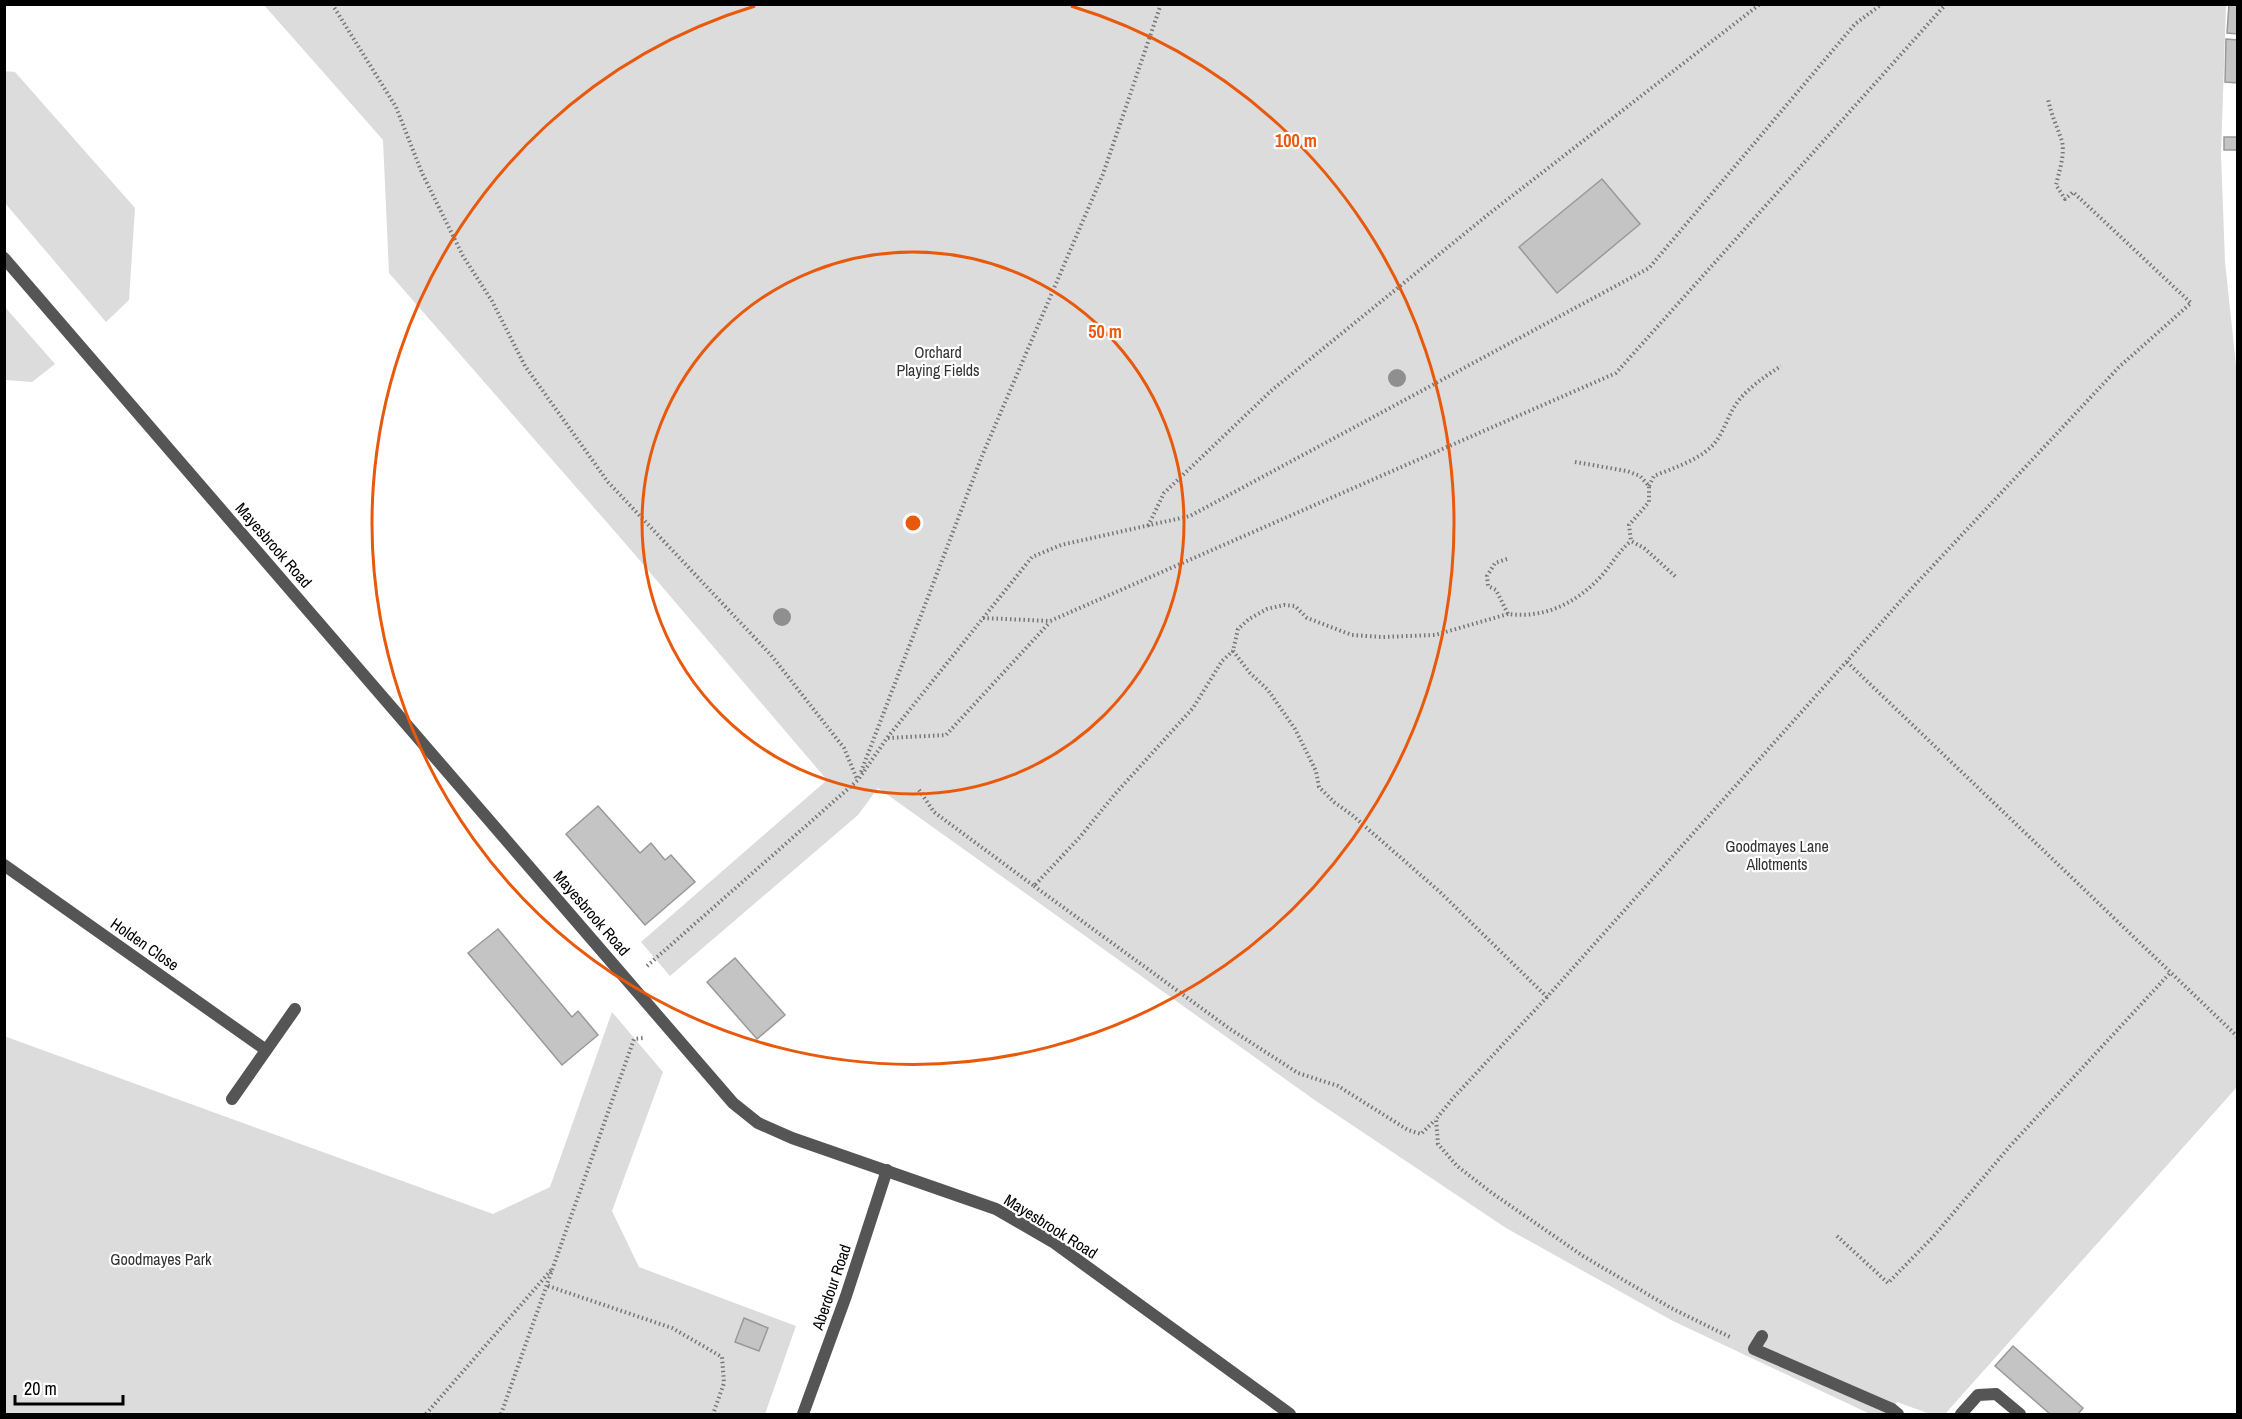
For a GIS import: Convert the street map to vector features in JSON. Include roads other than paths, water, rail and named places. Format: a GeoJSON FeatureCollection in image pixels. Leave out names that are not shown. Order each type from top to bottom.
{"type":"FeatureCollection","features":[{"type":"Feature","properties":{"kind":"street","name":"Mayesbrook Road"},"geometry":{"type":"LineString","coordinates":[[4,258],[733,1103],[758,1123],[792,1138],[996,1209],[1053,1242],[1290,1414]]}},
{"type":"Feature","properties":{"kind":"street","name":"Holden Close"},"geometry":{"type":"LineString","coordinates":[[4,865],[266,1050]]}},
{"type":"Feature","properties":{"kind":"street"},"geometry":{"type":"LineString","coordinates":[[232,1099],[295,1009]]}},
{"type":"Feature","properties":{"kind":"street","name":"Aberdour Road"},"geometry":{"type":"LineString","coordinates":[[803,1414],[846,1296],[887,1170]]}},
{"type":"Feature","properties":{"kind":"street"},"geometry":{"type":"LineString","coordinates":[[1762,1336],[1754,1349],[1892,1409],[1898,1414]]}},
{"type":"Feature","properties":{"kind":"street"},"geometry":{"type":"LineString","coordinates":[[1961,1414],[1978,1395],[1996,1394],[2019,1414]]}},
{"type":"Feature","properties":{"kind":"park label","name":"Orchard Playing Fields"},"geometry":{"type":"Point","coordinates":[938,361]}},
{"type":"Feature","properties":{"kind":"park label","name":"Goodmayes Lane Allotments"},"geometry":{"type":"Point","coordinates":[1777,855]}},
{"type":"Feature","properties":{"kind":"park label","name":"Goodmayes Park"},"geometry":{"type":"Point","coordinates":[161,1259]}}]}
